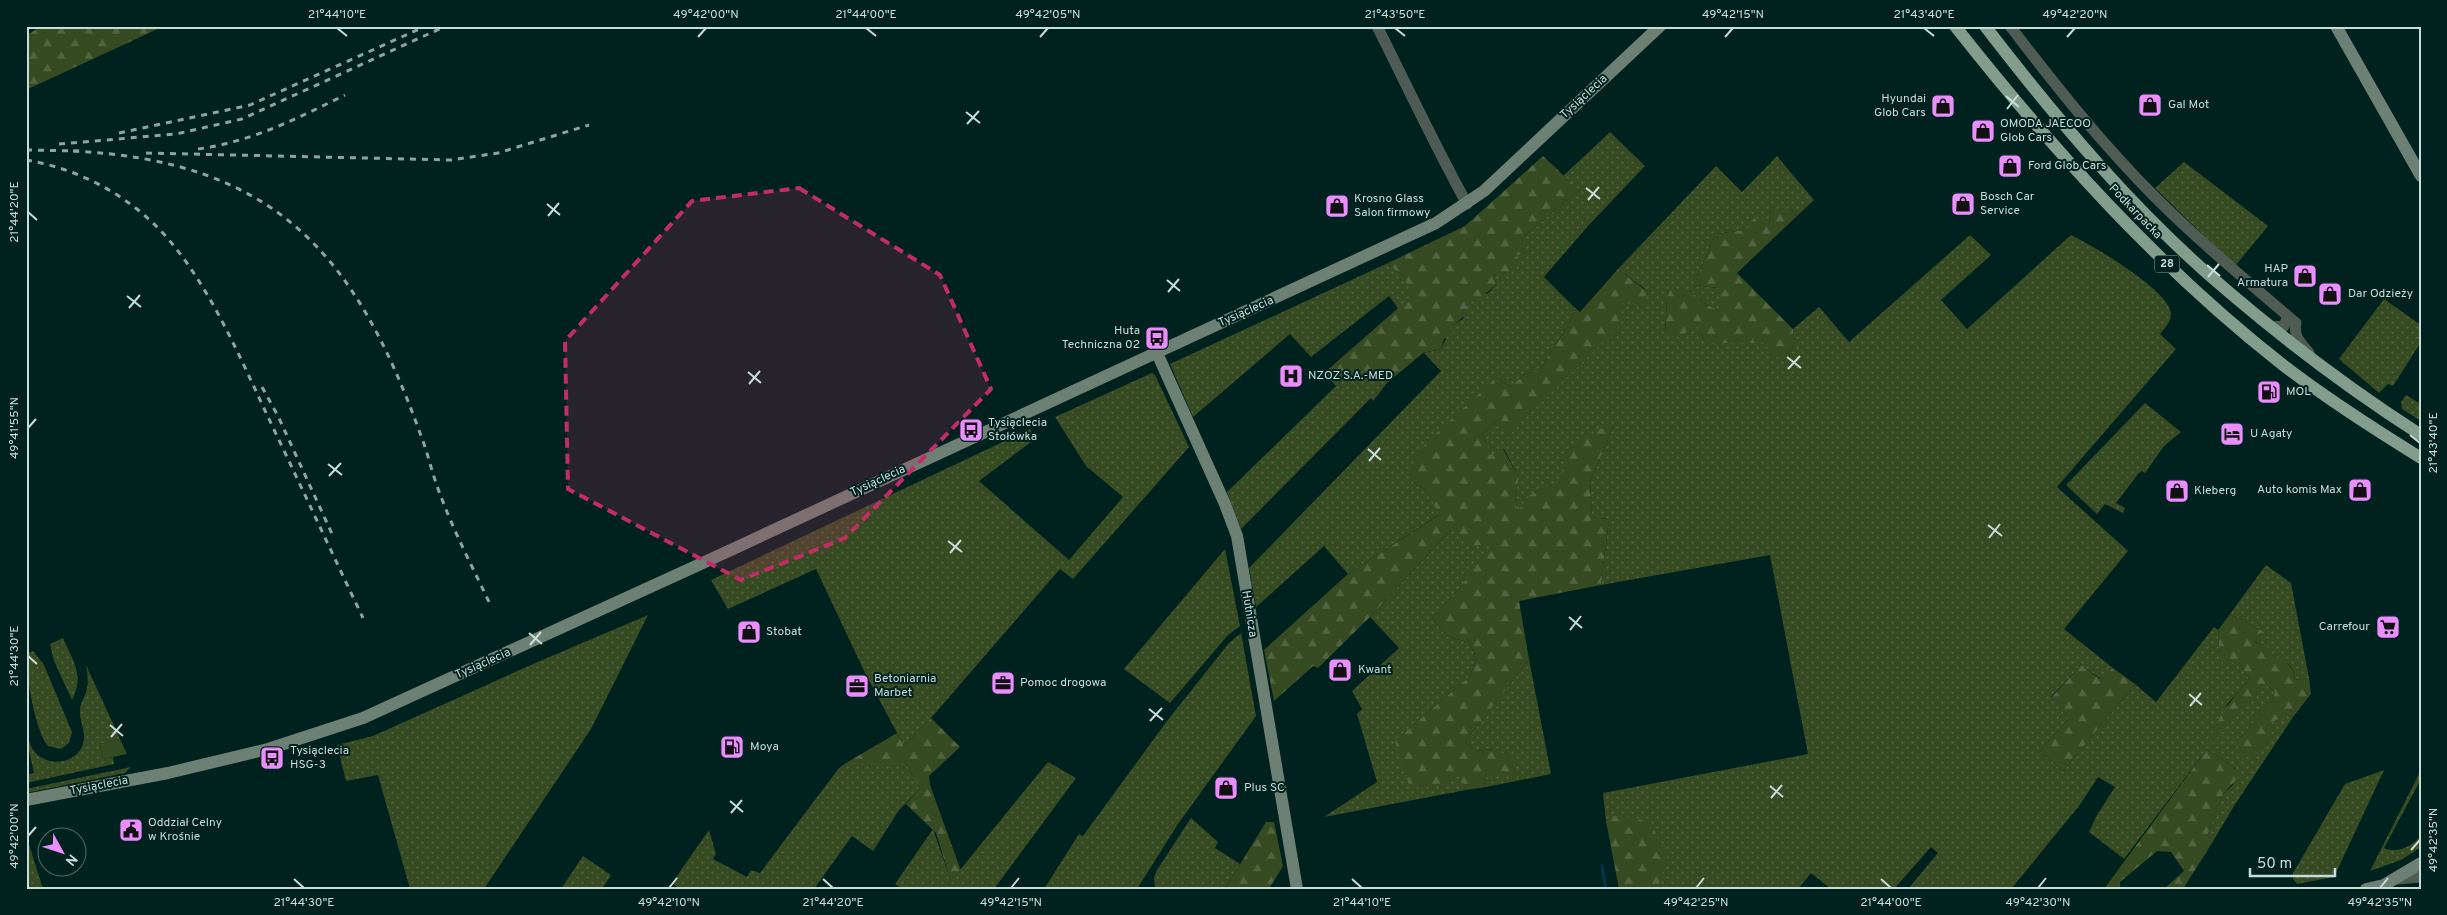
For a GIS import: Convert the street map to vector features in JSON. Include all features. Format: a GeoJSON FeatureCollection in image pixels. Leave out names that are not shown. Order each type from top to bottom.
{"type":"FeatureCollection","features":[{"type":"Feature","properties":{"kind":"main road","name":"Podkarpacka"},"geometry":{"type":"LineString","coordinates":[[1955,26],[2033,123],[2178,274],[2282,364],[2353,416],[2421,458]]}},
{"type":"Feature","properties":{"kind":"main road","name":"Podkarpacka"},"geometry":{"type":"LineString","coordinates":[[1986,26],[2080,143],[2155,223],[2228,292],[2317,364],[2421,435]]}},
{"type":"Feature","properties":{"kind":"street"},"geometry":{"type":"LineString","coordinates":[[1377,26],[1422,122],[1467,204]]}},
{"type":"Feature","properties":{"kind":"street","name":"Tysiąclecia"},"geometry":{"type":"LineString","coordinates":[[26,800],[184,769],[268,749],[363,718],[502,656],[1436,223],[1467,204],[1660,26]]}},
{"type":"Feature","properties":{"kind":"street"},"geometry":{"type":"LineString","coordinates":[[2010,26],[2048,76],[2153,196],[2218,258],[2286,315],[2287,319],[2284,326],[2271,327]]}},
{"type":"Feature","properties":{"kind":"street"},"geometry":{"type":"LineString","coordinates":[[2336,26],[2421,176]]}},
{"type":"Feature","properties":{"kind":"street","name":"Podkarpacka"},"geometry":{"type":"LineString","coordinates":[[2286,315],[2296,323],[2294,332],[2296,337],[2317,364]]}},
{"type":"Feature","properties":{"kind":"street","name":"Hutnicza"},"geometry":{"type":"LineString","coordinates":[[1157,353],[1225,504],[1236,536],[1297,889]]}},
{"type":"Feature","properties":{"kind":"street"},"geometry":{"type":"LineString","coordinates":[[2366,889],[2384,885],[2421,863]]}},
{"type":"Feature","properties":{"kind":"street"},"geometry":{"type":"LineString","coordinates":[[2396,879],[2421,877]]}},
{"type":"Feature","properties":{"kind":"highlighted area"},"geometry":{"type":"Polygon","coordinates":[[[799,188],[940,275],[991,389],[845,538],[741,580],[568,489],[565,341],[692,201],[799,188]]]}},
{"type":"Feature","properties":{"kind":"green space"},"geometry":{"type":"Polygon","coordinates":[[[41,26],[164,26],[26,90],[26,36],[41,26]]]}},
{"type":"Feature","properties":{"kind":"green space"},"geometry":{"type":"Polygon","coordinates":[[[1610,132],[1645,166],[1588,226],[1544,277],[1574,307],[1571,320],[1541,368],[1524,375],[1510,387],[1497,377],[1413,482],[1427,491],[1440,514],[1348,574],[1324,546],[1256,607],[1249,568],[1441,371],[1424,353],[1441,349],[1452,325],[1463,319],[1467,301],[1488,293],[1497,284],[1494,278],[1502,266],[1524,253],[1522,238],[1579,190],[1563,176],[1610,132]]]}},
{"type":"Feature","properties":{"kind":"green space"},"geometry":{"type":"Polygon","coordinates":[[[1543,156],[1579,190],[1522,238],[1524,253],[1516,256],[1517,269],[1502,278],[1495,274],[1494,278],[1497,284],[1478,300],[1467,302],[1465,313],[1461,319],[1452,325],[1453,333],[1444,339],[1441,349],[1423,353],[1387,383],[1360,368],[1336,386],[1324,373],[1413,295],[1402,276],[1388,263],[1465,226],[1543,156]]]}},
{"type":"Feature","properties":{"kind":"green space"},"geometry":{"type":"Polygon","coordinates":[[[1777,156],[1814,200],[1797,216],[1791,209],[1771,209],[1769,223],[1746,230],[1715,234],[1694,285],[1719,288],[1719,310],[1707,305],[1689,290],[1667,298],[1665,334],[1696,322],[1706,343],[1765,343],[1791,362],[1789,355],[1795,342],[1793,329],[1819,307],[1849,342],[1970,235],[1991,255],[1941,300],[1967,329],[2071,235],[2129,270],[2159,294],[2168,305],[2171,318],[2160,334],[2176,349],[2057,487],[2128,551],[2064,629],[2113,668],[2101,679],[2081,665],[2051,697],[2069,719],[2040,751],[2063,771],[2135,684],[2156,702],[2214,627],[2218,630],[2219,656],[2239,663],[2249,679],[2225,707],[2266,683],[2275,692],[2271,702],[2238,740],[2285,714],[2293,717],[2234,806],[2212,843],[2208,833],[2223,794],[2233,785],[2237,770],[2207,749],[2124,859],[2089,832],[2097,815],[2115,787],[2098,777],[2079,806],[2011,889],[1908,889],[1938,853],[1931,847],[1894,889],[1831,889],[1811,873],[1798,889],[1657,889],[1611,816],[1606,821],[1603,793],[1808,754],[1770,555],[1601,585],[1609,519],[1592,517],[1590,482],[1614,425],[1567,450],[1561,482],[1531,494],[1517,513],[1515,493],[1519,478],[1504,449],[1490,456],[1483,434],[1501,417],[1507,438],[1622,303],[1645,289],[1618,269],[1716,166],[1742,192],[1777,156]]]}},
{"type":"Feature","properties":{"kind":"green space"},"geometry":{"type":"Polygon","coordinates":[[[2184,162],[2268,226],[2235,266],[2155,188],[2184,162]]]}},
{"type":"Feature","properties":{"kind":"green space"},"geometry":{"type":"Polygon","coordinates":[[[1771,209],[1791,209],[1797,216],[1737,273],[1793,329],[1795,342],[1789,355],[1791,362],[1772,356],[1765,343],[1706,343],[1696,322],[1681,337],[1665,334],[1667,298],[1671,289],[1689,290],[1707,305],[1719,310],[1719,288],[1694,285],[1715,234],[1746,230],[1754,218],[1769,223],[1771,209]]]}},
{"type":"Feature","properties":{"kind":"green space"},"geometry":{"type":"Polygon","coordinates":[[[1388,263],[1402,276],[1414,295],[1398,308],[1389,296],[1311,357],[1290,334],[1193,417],[1170,364],[1388,263]]]}},
{"type":"Feature","properties":{"kind":"green space"},"geometry":{"type":"Polygon","coordinates":[[[1618,269],[1645,290],[1647,304],[1622,303],[1618,328],[1528,415],[1506,439],[1501,417],[1483,434],[1490,455],[1503,449],[1519,478],[1515,493],[1517,512],[1531,494],[1560,482],[1567,450],[1600,429],[1614,425],[1590,482],[1592,517],[1609,519],[1601,585],[1519,601],[1529,659],[1465,742],[1475,751],[1494,749],[1516,760],[1516,774],[1483,778],[1486,787],[1466,790],[1456,771],[1443,786],[1410,788],[1395,741],[1470,676],[1476,661],[1470,643],[1446,636],[1432,618],[1459,589],[1492,544],[1466,546],[1453,527],[1370,617],[1318,668],[1313,666],[1274,701],[1264,650],[1348,574],[1439,515],[1427,491],[1413,482],[1409,469],[1426,443],[1497,377],[1510,387],[1524,375],[1541,368],[1571,320],[1574,307],[1580,312],[1618,269]]]}},
{"type":"Feature","properties":{"kind":"green space"},"geometry":{"type":"Polygon","coordinates":[[[2384,299],[2421,325],[2421,342],[2393,386],[2388,384],[2379,393],[2339,359],[2384,299]]]}},
{"type":"Feature","properties":{"kind":"green space"},"geometry":{"type":"Polygon","coordinates":[[[1360,368],[1387,383],[1373,401],[1371,398],[1241,529],[1227,492],[1336,386],[1360,368]]]}},
{"type":"Feature","properties":{"kind":"green space"},"geometry":{"type":"Polygon","coordinates":[[[1152,373],[1155,375],[1189,447],[1073,579],[1060,569],[931,718],[904,746],[865,673],[816,569],[728,609],[711,580],[1030,429],[1035,439],[979,481],[1069,560],[1123,497],[1086,466],[1055,417],[1152,373]]]}},
{"type":"Feature","properties":{"kind":"green space"},"geometry":{"type":"Polygon","coordinates":[[[2406,395],[2421,404],[2421,421],[2402,409],[2401,402],[2406,395]]]}},
{"type":"Feature","properties":{"kind":"green space"},"geometry":{"type":"Polygon","coordinates":[[[2145,403],[2181,432],[2164,446],[2145,473],[2142,471],[2138,474],[2116,503],[2125,508],[2123,513],[2105,504],[2097,514],[2066,485],[2145,403]]]}},
{"type":"Feature","properties":{"kind":"green space"},"geometry":{"type":"Polygon","coordinates":[[[1453,527],[1493,544],[1459,589],[1432,618],[1446,636],[1470,643],[1476,661],[1470,676],[1395,741],[1457,771],[1466,790],[1324,817],[1377,782],[1357,714],[1362,709],[1352,691],[1399,648],[1370,617],[1453,527]]]}},
{"type":"Feature","properties":{"kind":"green space"},"geometry":{"type":"Polygon","coordinates":[[[1225,549],[1240,626],[1228,635],[1170,703],[1124,669],[1225,549]]]}},
{"type":"Feature","properties":{"kind":"green space"},"geometry":{"type":"Polygon","coordinates":[[[2266,565],[2291,583],[2309,678],[2295,680],[2290,665],[2276,658],[2263,646],[2255,642],[2263,631],[2230,614],[2266,565]]]}},
{"type":"Feature","properties":{"kind":"green space"},"geometry":{"type":"Polygon","coordinates":[[[2230,614],[2263,631],[2255,642],[2271,649],[2273,655],[2288,664],[2293,670],[2295,680],[2309,678],[2311,694],[2293,717],[2285,714],[2268,725],[2270,737],[2256,758],[2238,756],[2238,740],[2271,702],[2275,692],[2266,683],[2207,749],[2214,729],[2224,712],[2249,679],[2239,663],[2223,663],[2219,656],[2218,630],[2230,614]]]}},
{"type":"Feature","properties":{"kind":"green space"},"geometry":{"type":"Polygon","coordinates":[[[648,615],[591,729],[484,889],[410,889],[378,775],[346,781],[337,745],[373,736],[648,615]]]}},
{"type":"Feature","properties":{"kind":"green space"},"geometry":{"type":"Polygon","coordinates":[[[1241,633],[1256,716],[1178,824],[1137,889],[1044,889],[1079,834],[1083,836],[1167,721],[1229,643],[1241,633]]]}},
{"type":"Feature","properties":{"kind":"green space"},"geometry":{"type":"Polygon","coordinates":[[[63,638],[78,676],[76,691],[72,700],[54,661],[50,644],[63,638]]]}},
{"type":"Feature","properties":{"kind":"green space"},"geometry":{"type":"Polygon","coordinates":[[[33,651],[44,665],[72,732],[69,743],[61,749],[48,746],[43,739],[35,716],[26,654],[33,651]]]}},
{"type":"Feature","properties":{"kind":"green space"},"geometry":{"type":"Polygon","coordinates":[[[1529,659],[1551,774],[1486,787],[1483,778],[1494,749],[1475,751],[1465,742],[1529,659]]]}},
{"type":"Feature","properties":{"kind":"green space"},"geometry":{"type":"Polygon","coordinates":[[[86,665],[120,739],[100,744],[103,759],[113,757],[114,764],[26,783],[26,775],[34,773],[26,737],[26,726],[31,746],[43,759],[57,762],[65,761],[72,758],[82,747],[84,733],[80,710],[87,688],[86,665]]]}},
{"type":"Feature","properties":{"kind":"green space"},"geometry":{"type":"Polygon","coordinates":[[[2081,665],[2100,679],[2113,668],[2135,684],[2063,771],[2040,751],[2069,719],[2051,698],[2081,665]]]}},
{"type":"Feature","properties":{"kind":"green space"},"geometry":{"type":"Polygon","coordinates":[[[931,718],[960,747],[929,776],[930,785],[961,871],[951,882],[936,833],[906,804],[920,789],[906,763],[846,763],[897,733],[904,746],[931,718]]]}},
{"type":"Feature","properties":{"kind":"green space"},"geometry":{"type":"Polygon","coordinates":[[[120,739],[127,754],[103,759],[100,744],[120,739]]]}},
{"type":"Feature","properties":{"kind":"green space"},"geometry":{"type":"Polygon","coordinates":[[[2207,749],[2237,770],[2238,778],[2223,794],[2208,833],[2212,843],[2183,889],[2164,889],[2184,871],[2171,852],[2157,851],[2120,882],[2120,889],[2104,889],[2207,749]]]}},
{"type":"Feature","properties":{"kind":"green space"},"geometry":{"type":"Polygon","coordinates":[[[1048,762],[1076,778],[994,889],[902,889],[895,884],[933,829],[951,881],[1048,762]]]}},
{"type":"Feature","properties":{"kind":"green space"},"geometry":{"type":"Polygon","coordinates":[[[846,763],[906,763],[920,789],[899,810],[873,851],[852,836],[814,889],[680,889],[672,883],[709,830],[716,854],[713,859],[747,877],[751,870],[760,873],[839,768],[846,763]]]}},
{"type":"Feature","properties":{"kind":"green space"},"geometry":{"type":"Polygon","coordinates":[[[131,767],[125,773],[26,793],[26,789],[131,767]]]}},
{"type":"Feature","properties":{"kind":"green space"},"geometry":{"type":"Polygon","coordinates":[[[2384,770],[2334,877],[2297,884],[2293,879],[2293,873],[2345,784],[2384,770]]]}},
{"type":"Feature","properties":{"kind":"green space"},"geometry":{"type":"Polygon","coordinates":[[[2421,770],[2421,779],[2384,848],[2394,850],[2404,848],[2414,843],[2421,835],[2421,847],[2401,860],[2370,871],[2421,770]]]}},
{"type":"Feature","properties":{"kind":"green space"},"geometry":{"type":"Polygon","coordinates":[[[1611,816],[1643,820],[1653,829],[1667,858],[1657,889],[1619,889],[1606,821],[1611,816]]]}},
{"type":"Feature","properties":{"kind":"green space"},"geometry":{"type":"Polygon","coordinates":[[[1191,818],[1218,842],[1215,848],[1240,864],[1225,889],[1155,887],[1154,878],[1157,870],[1191,818]]]}},
{"type":"Feature","properties":{"kind":"green space"},"geometry":{"type":"Polygon","coordinates":[[[1266,822],[1274,822],[1283,866],[1269,889],[1225,889],[1266,822]]]}},
{"type":"Feature","properties":{"kind":"green space"},"geometry":{"type":"Polygon","coordinates":[[[26,835],[43,889],[26,889],[26,835]]]}},
{"type":"Feature","properties":{"kind":"green space"},"geometry":{"type":"Polygon","coordinates":[[[583,856],[611,875],[602,889],[561,889],[583,856]]]}},
{"type":"Feature","properties":{"kind":"waterway"},"geometry":{"type":"LineString","coordinates":[[1602,866],[1606,889]]}},
{"type":"Feature","properties":{"kind":"railway"},"geometry":{"type":"LineString","coordinates":[[119,133],[250,105],[426,26]]}},
{"type":"Feature","properties":{"kind":"railway"},"geometry":{"type":"LineString","coordinates":[[59,144],[176,134],[242,119],[446,26]]}},
{"type":"Feature","properties":{"kind":"railway"},"geometry":{"type":"LineString","coordinates":[[198,149],[218,146],[255,135],[345,95]]}},
{"type":"Feature","properties":{"kind":"railway"},"geometry":{"type":"LineString","coordinates":[[146,153],[451,160],[498,153],[589,125]]}},
{"type":"Feature","properties":{"kind":"railway"},"geometry":{"type":"LineString","coordinates":[[26,150],[79,151]]}},
{"type":"Feature","properties":{"kind":"railway"},"geometry":{"type":"LineString","coordinates":[[73,151],[143,159],[203,174],[254,197],[298,228],[335,267],[367,314],[395,370],[423,441],[445,508],[490,604]]}},
{"type":"Feature","properties":{"kind":"railway"},"geometry":{"type":"LineString","coordinates":[[26,160],[78,175],[125,200],[153,223],[188,265],[204,289],[232,340],[363,618]]}},
{"type":"Feature","properties":{"kind":"railway"},"geometry":{"type":"LineString","coordinates":[[262,387],[278,416],[333,536]]}},
{"type":"Feature","properties":{"kind":"place","name":"Gal Mot"},"geometry":{"type":"Point","coordinates":[2150,105]}},
{"type":"Feature","properties":{"kind":"place","name":"Hyundai Glob Cars"},"geometry":{"type":"Point","coordinates":[1943,106]}},
{"type":"Feature","properties":{"kind":"place","name":"OMODA JAECOO Glob Cars"},"geometry":{"type":"Point","coordinates":[1983,131]}},
{"type":"Feature","properties":{"kind":"place","name":"Ford Glob Cars"},"geometry":{"type":"Point","coordinates":[2010,166]}},
{"type":"Feature","properties":{"kind":"place","name":"Bosch Car Service"},"geometry":{"type":"Point","coordinates":[1963,204]}},
{"type":"Feature","properties":{"kind":"place","name":"Krosno Glass Salon firmowy"},"geometry":{"type":"Point","coordinates":[1337,206]}},
{"type":"Feature","properties":{"kind":"place","name":"HAP Armatura"},"geometry":{"type":"Point","coordinates":[2305,276]}},
{"type":"Feature","properties":{"kind":"place","name":"Dar Odzieży"},"geometry":{"type":"Point","coordinates":[2330,294]}},
{"type":"Feature","properties":{"kind":"place","name":"Huta Techniczna 02"},"geometry":{"type":"Point","coordinates":[1157,338]}},
{"type":"Feature","properties":{"kind":"place","name":"NZOZ S.A.-MED"},"geometry":{"type":"Point","coordinates":[1291,376]}},
{"type":"Feature","properties":{"kind":"place","name":"MOL"},"geometry":{"type":"Point","coordinates":[2269,392]}},
{"type":"Feature","properties":{"kind":"place","name":"Tysiąclecia Stołówka"},"geometry":{"type":"Point","coordinates":[971,430]}},
{"type":"Feature","properties":{"kind":"place","name":"U Agaty"},"geometry":{"type":"Point","coordinates":[2232,434]}},
{"type":"Feature","properties":{"kind":"place","name":"Auto komis Max"},"geometry":{"type":"Point","coordinates":[2360,490]}},
{"type":"Feature","properties":{"kind":"place","name":"Kleberg"},"geometry":{"type":"Point","coordinates":[2177,491]}},
{"type":"Feature","properties":{"kind":"place","name":"Carrefour"},"geometry":{"type":"Point","coordinates":[2388,627]}},
{"type":"Feature","properties":{"kind":"place","name":"Stobat"},"geometry":{"type":"Point","coordinates":[749,632]}},
{"type":"Feature","properties":{"kind":"place","name":"Kwant"},"geometry":{"type":"Point","coordinates":[1340,670]}},
{"type":"Feature","properties":{"kind":"place","name":"Pomoc drogowa"},"geometry":{"type":"Point","coordinates":[1003,683]}},
{"type":"Feature","properties":{"kind":"place","name":"Betoniarnia Marbet"},"geometry":{"type":"Point","coordinates":[857,686]}},
{"type":"Feature","properties":{"kind":"place","name":"Moya"},"geometry":{"type":"Point","coordinates":[732,747]}},
{"type":"Feature","properties":{"kind":"place","name":"Tysiąclecia HSG-3"},"geometry":{"type":"Point","coordinates":[272,758]}},
{"type":"Feature","properties":{"kind":"place","name":"Plus SC"},"geometry":{"type":"Point","coordinates":[1226,788]}},
{"type":"Feature","properties":{"kind":"place","name":"Oddział Celny w Krośnie"},"geometry":{"type":"Point","coordinates":[131,830]}}]}
